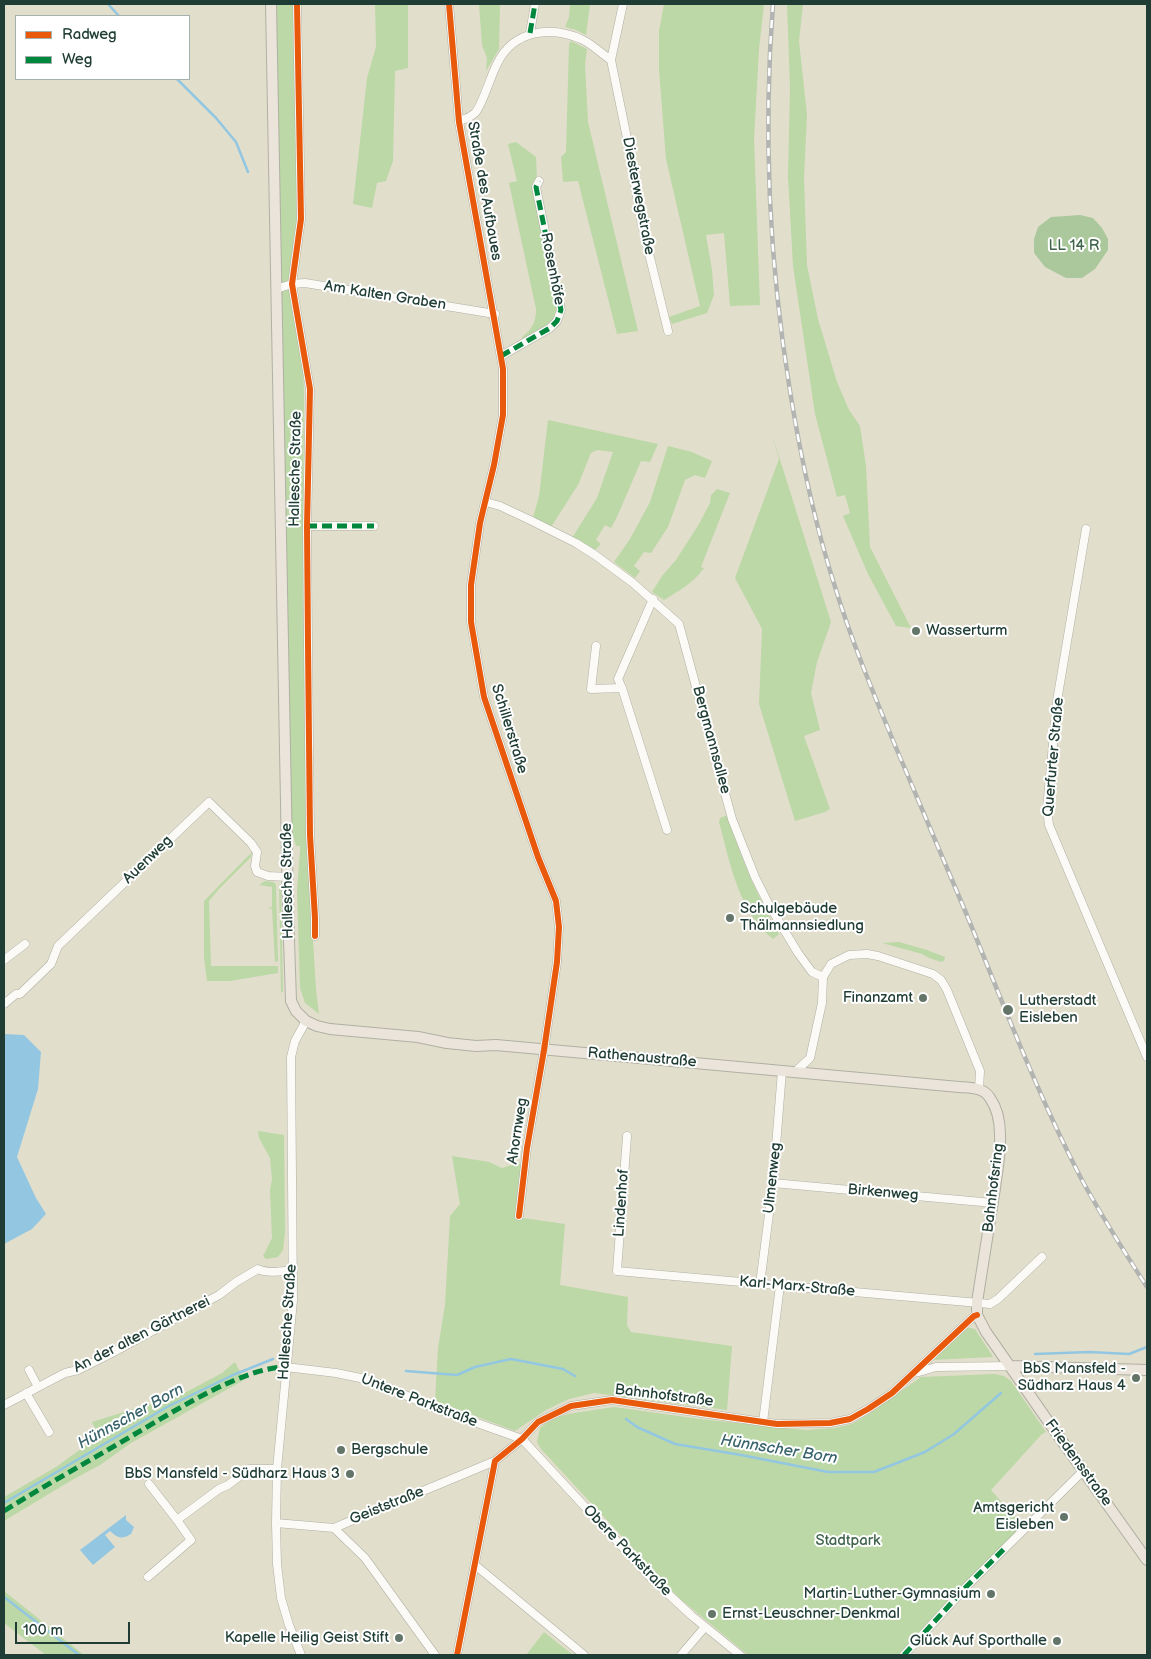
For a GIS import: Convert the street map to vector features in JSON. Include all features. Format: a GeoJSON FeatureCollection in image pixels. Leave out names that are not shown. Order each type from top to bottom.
{"type":"FeatureCollection","features":[{"type":"Feature","properties":{"kind":"main road","name":"Hallesche Straße"},"geometry":{"type":"LineString","coordinates":[[271,4],[291,1001],[296,1011],[306,1020]]}},
{"type":"Feature","properties":{"kind":"main road","name":"Rathenaustraße"},"geometry":{"type":"LineString","coordinates":[[306,1020],[317,1026],[337,1030],[418,1037],[446,1043],[476,1046],[496,1045],[979,1089]]}},
{"type":"Feature","properties":{"kind":"main road","name":"Bahnhofsring"},"geometry":{"type":"LineString","coordinates":[[979,1089],[991,1098],[1000,1129],[993,1202],[977,1302],[977,1315],[986,1332],[1010,1366]]}},
{"type":"Feature","properties":{"kind":"main road"},"geometry":{"type":"LineString","coordinates":[[1010,1366],[1147,1370]]}},
{"type":"Feature","properties":{"kind":"main road","name":"Friedensstraße"},"geometry":{"type":"LineString","coordinates":[[1010,1366],[1147,1560]]}},
{"type":"Feature","properties":{"kind":"street","name":"Hallesche Straße"},"geometry":{"type":"LineString","coordinates":[[297,4],[301,219],[292,284],[310,389],[307,526],[310,835],[315,936]]}},
{"type":"Feature","properties":{"kind":"street","name":"Straße des Aufbaues"},"geometry":{"type":"LineString","coordinates":[[449,4],[459,122],[495,314],[504,381]]}},
{"type":"Feature","properties":{"kind":"street"},"geometry":{"type":"LineString","coordinates":[[530,33],[535,4]]}},
{"type":"Feature","properties":{"kind":"street","name":"Diesterwegstraße"},"geometry":{"type":"LineString","coordinates":[[623,4],[610,60],[628,143],[642,225],[668,331]]}},
{"type":"Feature","properties":{"kind":"street"},"geometry":{"type":"LineString","coordinates":[[459,122],[475,113],[497,63],[503,54],[512,44],[530,33],[558,33],[584,40],[610,60]]}},
{"type":"Feature","properties":{"kind":"street","name":"Rosenhöfe"},"geometry":{"type":"LineString","coordinates":[[501,356],[550,328],[557,321],[561,310],[536,187],[539,181]]}},
{"type":"Feature","properties":{"kind":"street","name":"Am Kalten Graben"},"geometry":{"type":"LineString","coordinates":[[276,289],[292,284],[306,283],[495,314]]}},
{"type":"Feature","properties":{"kind":"street","name":"Schillerstraße"},"geometry":{"type":"LineString","coordinates":[[504,381],[503,415],[480,523],[472,585],[471,622],[484,697],[538,857],[556,901],[559,927],[557,962],[544,1050]]}},
{"type":"Feature","properties":{"kind":"street","name":"Bergmannsallee"},"geometry":{"type":"LineString","coordinates":[[486,502],[522,516],[576,544],[613,567],[679,624],[732,819],[755,877],[769,906],[798,953],[812,972],[823,977]]}},
{"type":"Feature","properties":{"kind":"street"},"geometry":{"type":"LineString","coordinates":[[307,526],[374,526]]}},
{"type":"Feature","properties":{"kind":"street","name":"Querfurter Straße"},"geometry":{"type":"LineString","coordinates":[[1086,529],[1057,701],[1047,809],[1049,825],[1147,1057]]}},
{"type":"Feature","properties":{"kind":"street"},"geometry":{"type":"LineString","coordinates":[[652,599],[618,679],[668,830]]}},
{"type":"Feature","properties":{"kind":"street"},"geometry":{"type":"LineString","coordinates":[[596,646],[591,689],[622,688]]}},
{"type":"Feature","properties":{"kind":"street","name":"Auenweg"},"geometry":{"type":"LineString","coordinates":[[4,1004],[16,994],[20,994],[51,964],[58,946],[209,802],[251,843],[257,852],[255,866],[257,872],[268,876],[288,877]]}},
{"type":"Feature","properties":{"kind":"street"},"geometry":{"type":"LineString","coordinates":[[4,960],[25,944]]}},
{"type":"Feature","properties":{"kind":"street"},"geometry":{"type":"LineString","coordinates":[[795,1072],[810,1058],[822,1003],[823,977],[831,964],[849,956],[867,954],[927,971],[937,977],[947,990],[980,1071],[979,1089]]}},
{"type":"Feature","properties":{"kind":"street","name":"Hallesche Straße"},"geometry":{"type":"LineString","coordinates":[[301,1655],[281,1598],[277,1564],[276,1523],[277,1469],[293,1300],[291,1057],[295,1040],[306,1020]]}},
{"type":"Feature","properties":{"kind":"street","name":"Ahornweg"},"geometry":{"type":"LineString","coordinates":[[519,1216],[527,1148],[544,1050]]}},
{"type":"Feature","properties":{"kind":"street"},"geometry":{"type":"LineString","coordinates":[[810,1058],[820,1075]]}},
{"type":"Feature","properties":{"kind":"street","name":"Ulmenweg"},"geometry":{"type":"LineString","coordinates":[[760,1284],[773,1183],[782,1072]]}},
{"type":"Feature","properties":{"kind":"street","name":"Lindenhof"},"geometry":{"type":"LineString","coordinates":[[617,1271],[627,1136]]}},
{"type":"Feature","properties":{"kind":"street","name":"Birkenweg"},"geometry":{"type":"LineString","coordinates":[[773,1183],[993,1202]]}},
{"type":"Feature","properties":{"kind":"street"},"geometry":{"type":"LineString","coordinates":[[977,1302],[990,1304],[998,1299],[1042,1256]]}},
{"type":"Feature","properties":{"kind":"street","name":"An der alten Gärtnerei"},"geometry":{"type":"LineString","coordinates":[[4,1405],[65,1373],[78,1370],[110,1354],[219,1295],[236,1282],[258,1270],[273,1272],[293,1270]]}},
{"type":"Feature","properties":{"kind":"street","name":"Karl-Marx-Straße"},"geometry":{"type":"LineString","coordinates":[[617,1271],[977,1302]]}},
{"type":"Feature","properties":{"kind":"street"},"geometry":{"type":"LineString","coordinates":[[763,1422],[780,1285]]}},
{"type":"Feature","properties":{"kind":"street","name":"Bahnhofstraße"},"geometry":{"type":"LineString","coordinates":[[495,1461],[522,1439],[538,1422],[571,1406],[612,1400],[763,1422],[792,1424],[850,1419],[892,1393],[977,1315]]}},
{"type":"Feature","properties":{"kind":"street","name":"Bahnhofstraße"},"geometry":{"type":"LineString","coordinates":[[914,1373],[936,1367],[1010,1366]]}},
{"type":"Feature","properties":{"kind":"street","name":"Untere Parkstraße"},"geometry":{"type":"LineString","coordinates":[[286,1367],[370,1380],[435,1408],[522,1439]]}},
{"type":"Feature","properties":{"kind":"street"},"geometry":{"type":"LineString","coordinates":[[29,1370],[38,1387]]}},
{"type":"Feature","properties":{"kind":"street"},"geometry":{"type":"LineString","coordinates":[[24,1394],[49,1432]]}},
{"type":"Feature","properties":{"kind":"street","name":"Obere Parkstraße"},"geometry":{"type":"LineString","coordinates":[[522,1439],[651,1578],[705,1627],[740,1655]]}},
{"type":"Feature","properties":{"kind":"street"},"geometry":{"type":"LineString","coordinates":[[457,1655],[495,1461]]}},
{"type":"Feature","properties":{"kind":"street","name":"Geiststraße"},"geometry":{"type":"LineString","coordinates":[[276,1523],[334,1528],[495,1461]]}},
{"type":"Feature","properties":{"kind":"street"},"geometry":{"type":"LineString","coordinates":[[177,1520],[219,1489],[228,1486],[249,1469],[277,1469]]}},
{"type":"Feature","properties":{"kind":"street"},"geometry":{"type":"LineString","coordinates":[[904,1655],[967,1586],[1083,1471]]}},
{"type":"Feature","properties":{"kind":"street"},"geometry":{"type":"LineString","coordinates":[[148,1577],[191,1540],[149,1484]]}},
{"type":"Feature","properties":{"kind":"street"},"geometry":{"type":"LineString","coordinates":[[334,1528],[365,1558],[435,1655]]}},
{"type":"Feature","properties":{"kind":"street"},"geometry":{"type":"LineString","coordinates":[[475,1565],[584,1655]]}},
{"type":"Feature","properties":{"kind":"street"},"geometry":{"type":"LineString","coordinates":[[681,1655],[705,1627]]}},
{"type":"Feature","properties":{"kind":"green space"},"geometry":{"type":"Polygon","coordinates":[[[275,4],[293,4],[297,228],[289,279],[290,296],[303,369],[304,392],[303,514],[307,840],[319,1014],[305,1003],[300,988],[297,891],[300,846],[296,846],[291,829],[275,4]]]}},
{"type":"Feature","properties":{"kind":"green space"},"geometry":{"type":"Polygon","coordinates":[[[375,4],[408,4],[408,68],[395,71],[393,161],[386,181],[377,183],[372,208],[353,204],[367,78],[376,47],[375,4]]]}},
{"type":"Feature","properties":{"kind":"green space"},"geometry":{"type":"Polygon","coordinates":[[[479,4],[500,4],[499,49],[486,71],[487,58],[482,45],[479,4]]]}},
{"type":"Feature","properties":{"kind":"green space"},"geometry":{"type":"Polygon","coordinates":[[[570,4],[590,4],[586,35],[565,27],[569,17],[570,4]]]}},
{"type":"Feature","properties":{"kind":"green space"},"geometry":{"type":"Polygon","coordinates":[[[664,4],[764,4],[759,49],[754,139],[760,305],[730,306],[724,233],[706,235],[714,295],[707,313],[672,324],[669,317],[700,306],[666,159],[659,70],[659,31],[664,4]]]}},
{"type":"Feature","properties":{"kind":"green space"},"geometry":{"type":"Polygon","coordinates":[[[787,4],[803,4],[799,41],[807,115],[804,178],[807,265],[818,319],[837,382],[849,410],[860,426],[866,466],[870,547],[911,628],[896,626],[868,574],[843,516],[850,513],[845,495],[837,497],[815,414],[793,266],[788,176],[790,88],[787,4]]]}},
{"type":"Feature","properties":{"kind":"green space"},"geometry":{"type":"Polygon","coordinates":[[[571,41],[587,49],[585,64],[588,122],[638,331],[617,334],[578,181],[563,182],[561,157],[566,152],[569,44],[571,41]]]}},
{"type":"Feature","properties":{"kind":"green space"},"geometry":{"type":"Polygon","coordinates":[[[516,142],[536,157],[537,180],[532,184],[557,302],[551,322],[523,341],[522,337],[534,322],[536,309],[509,183],[517,181],[508,144],[516,142]]]}},
{"type":"Feature","properties":{"kind":"green space","name":"LL 14 R"},"geometry":{"type":"Polygon","coordinates":[[[1080,215],[1093,218],[1102,228],[1108,239],[1108,250],[1095,269],[1082,278],[1066,278],[1045,267],[1034,253],[1034,239],[1038,227],[1051,217],[1080,215]]]}},
{"type":"Feature","properties":{"kind":"green space"},"geometry":{"type":"Polygon","coordinates":[[[548,420],[658,444],[650,462],[641,461],[617,517],[611,528],[605,525],[596,540],[601,544],[595,550],[572,538],[597,498],[613,452],[597,450],[591,453],[578,485],[551,527],[533,518],[539,496],[548,420]]]}},
{"type":"Feature","properties":{"kind":"green space"},"geometry":{"type":"Polygon","coordinates":[[[772,434],[831,622],[817,662],[811,693],[820,730],[804,736],[830,809],[795,821],[759,704],[762,629],[735,578],[779,459],[772,434]]]}},
{"type":"Feature","properties":{"kind":"green space"},"geometry":{"type":"Polygon","coordinates":[[[668,446],[692,452],[712,461],[705,478],[695,475],[685,480],[668,527],[651,553],[644,552],[634,566],[640,571],[635,578],[614,562],[630,539],[650,502],[668,446]]]}},
{"type":"Feature","properties":{"kind":"green space"},"geometry":{"type":"Polygon","coordinates":[[[717,489],[730,493],[701,567],[704,568],[691,582],[664,600],[652,592],[662,576],[676,560],[699,524],[710,503],[711,495],[717,489]]]}},
{"type":"Feature","properties":{"kind":"green space"},"geometry":{"type":"Polygon","coordinates":[[[728,815],[750,876],[779,934],[773,939],[751,915],[737,885],[719,822],[720,818],[728,815]]]}},
{"type":"Feature","properties":{"kind":"green space"},"geometry":{"type":"Polygon","coordinates":[[[252,852],[251,857],[209,901],[211,966],[278,966],[278,973],[230,981],[207,981],[204,957],[204,901],[252,852]]]}},
{"type":"Feature","properties":{"kind":"green space"},"geometry":{"type":"Polygon","coordinates":[[[265,881],[274,882],[276,885],[278,961],[275,962],[272,909],[268,908],[272,907],[272,887],[259,885],[265,881]]]}},
{"type":"Feature","properties":{"kind":"green space"},"geometry":{"type":"Polygon","coordinates":[[[279,884],[281,889],[283,991],[281,993],[279,884]]]}},
{"type":"Feature","properties":{"kind":"green space"},"geometry":{"type":"Polygon","coordinates":[[[899,942],[945,957],[944,961],[941,962],[922,954],[882,943],[899,942]]]}},
{"type":"Feature","properties":{"kind":"green space"},"geometry":{"type":"Polygon","coordinates":[[[258,1131],[284,1135],[285,1232],[283,1250],[278,1257],[266,1259],[263,1256],[272,1238],[270,1190],[272,1179],[270,1158],[259,1138],[258,1131]]]}},
{"type":"Feature","properties":{"kind":"green space"},"geometry":{"type":"Polygon","coordinates":[[[452,1156],[489,1162],[502,1168],[518,1163],[522,1165],[516,1217],[565,1224],[560,1285],[628,1297],[627,1325],[631,1332],[732,1346],[727,1410],[594,1393],[569,1399],[546,1410],[515,1431],[435,1401],[438,1348],[445,1305],[450,1216],[460,1204],[452,1156]]]}},
{"type":"Feature","properties":{"kind":"green space"},"geometry":{"type":"Polygon","coordinates":[[[965,1327],[975,1329],[993,1357],[932,1360],[965,1327]]]}},
{"type":"Feature","properties":{"kind":"green space"},"geometry":{"type":"Polygon","coordinates":[[[235,1362],[244,1380],[131,1443],[100,1465],[4,1521],[4,1497],[56,1467],[99,1436],[92,1422],[177,1397],[222,1373],[235,1362]]]}},
{"type":"Feature","properties":{"kind":"green space","name":"Stadtpark"},"geometry":{"type":"Polygon","coordinates":[[[995,1374],[1004,1376],[1011,1381],[1046,1432],[1042,1434],[991,1490],[1023,1526],[918,1633],[901,1655],[748,1655],[678,1597],[541,1449],[537,1442],[540,1428],[552,1419],[568,1414],[614,1407],[783,1428],[806,1430],[835,1428],[852,1424],[869,1414],[921,1377],[995,1374]]]}},
{"type":"Feature","properties":{"kind":"green space"},"geometry":{"type":"Polygon","coordinates":[[[4,1591],[84,1655],[46,1655],[4,1623],[4,1591]]]}},
{"type":"Feature","properties":{"kind":"green space"},"geometry":{"type":"Polygon","coordinates":[[[544,1632],[573,1655],[526,1655],[544,1632]]]}},
{"type":"Feature","properties":{"kind":"water"},"geometry":{"type":"Polygon","coordinates":[[[4,1034],[24,1035],[41,1052],[38,1089],[17,1157],[36,1198],[46,1214],[32,1229],[4,1244],[4,1034]]]}},
{"type":"Feature","properties":{"kind":"water"},"geometry":{"type":"Polygon","coordinates":[[[126,1515],[126,1520],[134,1527],[131,1534],[120,1537],[110,1531],[105,1535],[115,1547],[93,1565],[80,1550],[126,1515]]]}},
{"type":"Feature","properties":{"kind":"waterway"},"geometry":{"type":"LineString","coordinates":[[108,4],[118,15]]}},
{"type":"Feature","properties":{"kind":"waterway"},"geometry":{"type":"LineString","coordinates":[[178,80],[216,118],[236,142],[248,172]]}},
{"type":"Feature","properties":{"kind":"waterway","name":"Hünnscher Born"},"geometry":{"type":"LineString","coordinates":[[1035,1354],[1089,1352],[1129,1354],[1147,1347]]}},
{"type":"Feature","properties":{"kind":"waterway","name":"Hünnscher Born"},"geometry":{"type":"LineString","coordinates":[[4,1503],[167,1407],[233,1375],[273,1359]]}},
{"type":"Feature","properties":{"kind":"waterway","name":"Hünnscher Born"},"geometry":{"type":"LineString","coordinates":[[406,1371],[457,1375],[475,1367],[511,1359],[563,1369],[575,1376]]}},
{"type":"Feature","properties":{"kind":"waterway","name":"Hünnscher Born"},"geometry":{"type":"LineString","coordinates":[[626,1419],[637,1427],[675,1444],[828,1472],[874,1472],[925,1452],[954,1434],[1001,1393]]}},
{"type":"Feature","properties":{"kind":"waterway"},"geometry":{"type":"LineString","coordinates":[[4,1597],[79,1655]]}},
{"type":"Feature","properties":{"kind":"railway"},"geometry":{"type":"LineString","coordinates":[[773,4],[768,101],[768,150],[777,294],[799,442],[809,492],[828,566],[873,691],[1036,1083],[1083,1182],[1147,1287]]}},
{"type":"Feature","properties":{"kind":"marked path"},"geometry":{"type":"LineString","coordinates":[[530,33],[535,4]]}},
{"type":"Feature","properties":{"kind":"marked path"},"geometry":{"type":"LineString","coordinates":[[501,356],[550,328],[557,321],[561,310],[536,187],[539,181]]}},
{"type":"Feature","properties":{"kind":"marked path"},"geometry":{"type":"LineString","coordinates":[[307,526],[374,526]]}},
{"type":"Feature","properties":{"kind":"marked path"},"geometry":{"type":"LineString","coordinates":[[4,1511],[209,1392],[250,1374],[286,1367]]}},
{"type":"Feature","properties":{"kind":"marked path"},"geometry":{"type":"LineString","coordinates":[[904,1655],[967,1586],[1006,1547]]}},
{"type":"Feature","properties":{"kind":"cycle path"},"geometry":{"type":"LineString","coordinates":[[297,4],[301,219],[292,284],[310,389],[307,526],[308,644],[310,835],[315,936]]}},
{"type":"Feature","properties":{"kind":"cycle path"},"geometry":{"type":"LineString","coordinates":[[449,4],[459,122],[503,369],[503,415],[494,465],[480,523],[471,585],[471,622],[484,697],[538,857],[556,901],[559,927],[557,962],[527,1148],[519,1216]]}},
{"type":"Feature","properties":{"kind":"cycle path"},"geometry":{"type":"LineString","coordinates":[[457,1655],[495,1461],[522,1439],[538,1422],[571,1406],[612,1400],[777,1424],[830,1423],[850,1419],[892,1393],[977,1315]]}},
{"type":"Feature","properties":{"kind":"place","name":"Wasserturm"},"geometry":{"type":"Point","coordinates":[916,631]}},
{"type":"Feature","properties":{"kind":"place","name":"Schulgebäude Thälmannsiedlung"},"geometry":{"type":"Point","coordinates":[730,918]}},
{"type":"Feature","properties":{"kind":"place","name":"Finanzamt"},"geometry":{"type":"Point","coordinates":[923,998]}},
{"type":"Feature","properties":{"kind":"place","name":"Lutherstadt Eisleben"},"geometry":{"type":"Point","coordinates":[1008,1010]}},
{"type":"Feature","properties":{"kind":"place","name":"BbS Mansfeld - Südharz Haus 4"},"geometry":{"type":"Point","coordinates":[1136,1378]}},
{"type":"Feature","properties":{"kind":"place","name":"Bergschule"},"geometry":{"type":"Point","coordinates":[341,1450]}},
{"type":"Feature","properties":{"kind":"place","name":"BbS Mansfeld - Südharz Haus 3"},"geometry":{"type":"Point","coordinates":[350,1474]}},
{"type":"Feature","properties":{"kind":"place","name":"Amtsgericht Eisleben"},"geometry":{"type":"Point","coordinates":[1064,1517]}},
{"type":"Feature","properties":{"kind":"place","name":"Martin-Luther-Gymnasium"},"geometry":{"type":"Point","coordinates":[991,1594]}},
{"type":"Feature","properties":{"kind":"place","name":"Ernst-Leuschner-Denkmal"},"geometry":{"type":"Point","coordinates":[712,1614]}},
{"type":"Feature","properties":{"kind":"place","name":"Kapelle Heilig Geist Stift"},"geometry":{"type":"Point","coordinates":[399,1638]}},
{"type":"Feature","properties":{"kind":"place","name":"Glück Auf Sporthalle"},"geometry":{"type":"Point","coordinates":[1057,1641]}}]}
